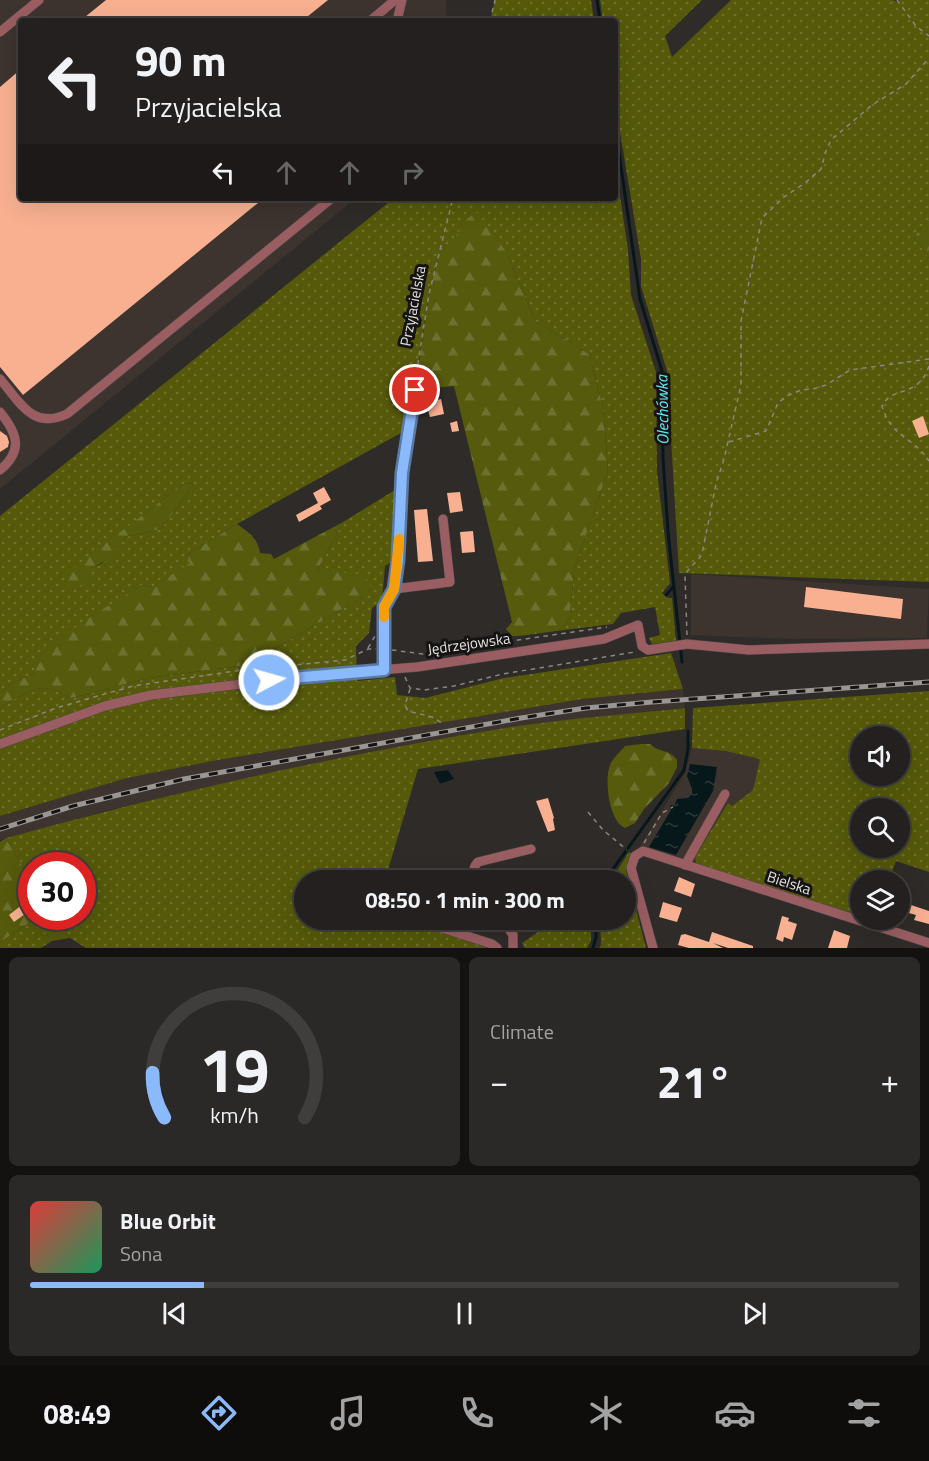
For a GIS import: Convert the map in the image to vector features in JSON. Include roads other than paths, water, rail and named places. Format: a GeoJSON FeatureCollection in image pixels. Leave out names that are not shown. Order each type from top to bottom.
{"type":"FeatureCollection","features":[{"type":"Feature","properties":{"kind":"street"},"geometry":{"type":"LineString","coordinates":[[0,32],[39,0]]}},
{"type":"Feature","properties":{"kind":"street"},"geometry":{"type":"LineString","coordinates":[[374,18],[395,0]]}},
{"type":"Feature","properties":{"kind":"street"},"geometry":{"type":"LineString","coordinates":[[398,18],[402,0]]}},
{"type":"Feature","properties":{"kind":"street"},"geometry":{"type":"LineString","coordinates":[[0,379],[27,411],[35,417],[46,420],[67,414],[328,201]]}},
{"type":"Feature","properties":{"kind":"street"},"geometry":{"type":"LineString","coordinates":[[384,670],[384,607],[394,589],[398,560],[402,473],[415,390]]}},
{"type":"Feature","properties":{"kind":"street"},"geometry":{"type":"LineString","coordinates":[[0,412],[16,437],[15,450],[10,460],[0,470]]}},
{"type":"Feature","properties":{"kind":"street"},"geometry":{"type":"LineString","coordinates":[[394,589],[450,582],[443,519]]}},
{"type":"Feature","properties":{"kind":"street","name":"Jędrzejowska"},"geometry":{"type":"LineString","coordinates":[[0,744],[84,713],[151,695],[304,676],[403,669],[604,639],[638,625],[642,646],[648,650],[689,644],[749,650],[929,644]]}},
{"type":"Feature","properties":{"kind":"street"},"geometry":{"type":"LineString","coordinates":[[685,865],[725,794]]}},
{"type":"Feature","properties":{"kind":"street"},"geometry":{"type":"LineString","coordinates":[[473,870],[478,862],[531,849]]}},
{"type":"Feature","properties":{"kind":"street","name":"Bielska"},"geometry":{"type":"LineString","coordinates":[[653,948],[631,872],[632,860],[640,852],[646,851],[929,943]]}},
{"type":"Feature","properties":{"kind":"street"},"geometry":{"type":"LineString","coordinates":[[448,930],[492,944],[497,948],[505,946],[513,948],[513,935],[510,930]]}},
{"type":"Feature","properties":{"kind":"water"},"geometry":{"type":"Polygon","coordinates":[[[690,764],[717,767],[713,791],[676,855],[649,847],[671,810],[670,806],[675,804],[677,799],[688,798],[692,794],[687,776],[690,764]]]}},
{"type":"Feature","properties":{"kind":"water"},"geometry":{"type":"Polygon","coordinates":[[[448,770],[454,779],[440,784],[434,772],[448,770]]]}},
{"type":"Feature","properties":{"kind":"waterway","name":"Olechówka"},"geometry":{"type":"LineString","coordinates":[[597,0],[600,18]]}},
{"type":"Feature","properties":{"kind":"waterway","name":"Olechówka"},"geometry":{"type":"LineString","coordinates":[[618,146],[640,299],[662,371],[663,458],[668,532],[682,662]]}},
{"type":"Feature","properties":{"kind":"waterway"},"geometry":{"type":"LineString","coordinates":[[666,595],[674,586]]}},
{"type":"Feature","properties":{"kind":"waterway","name":"Olechówka"},"geometry":{"type":"LineString","coordinates":[[612,870],[684,770],[688,749],[688,731]]}},
{"type":"Feature","properties":{"kind":"waterway","name":"Olechówka"},"geometry":{"type":"LineString","coordinates":[[593,948],[596,930]]}},
{"type":"Feature","properties":{"kind":"railway"},"geometry":{"type":"LineString","coordinates":[[0,829],[73,806],[184,779],[521,718],[586,708],[652,702],[929,682]]}}]}
